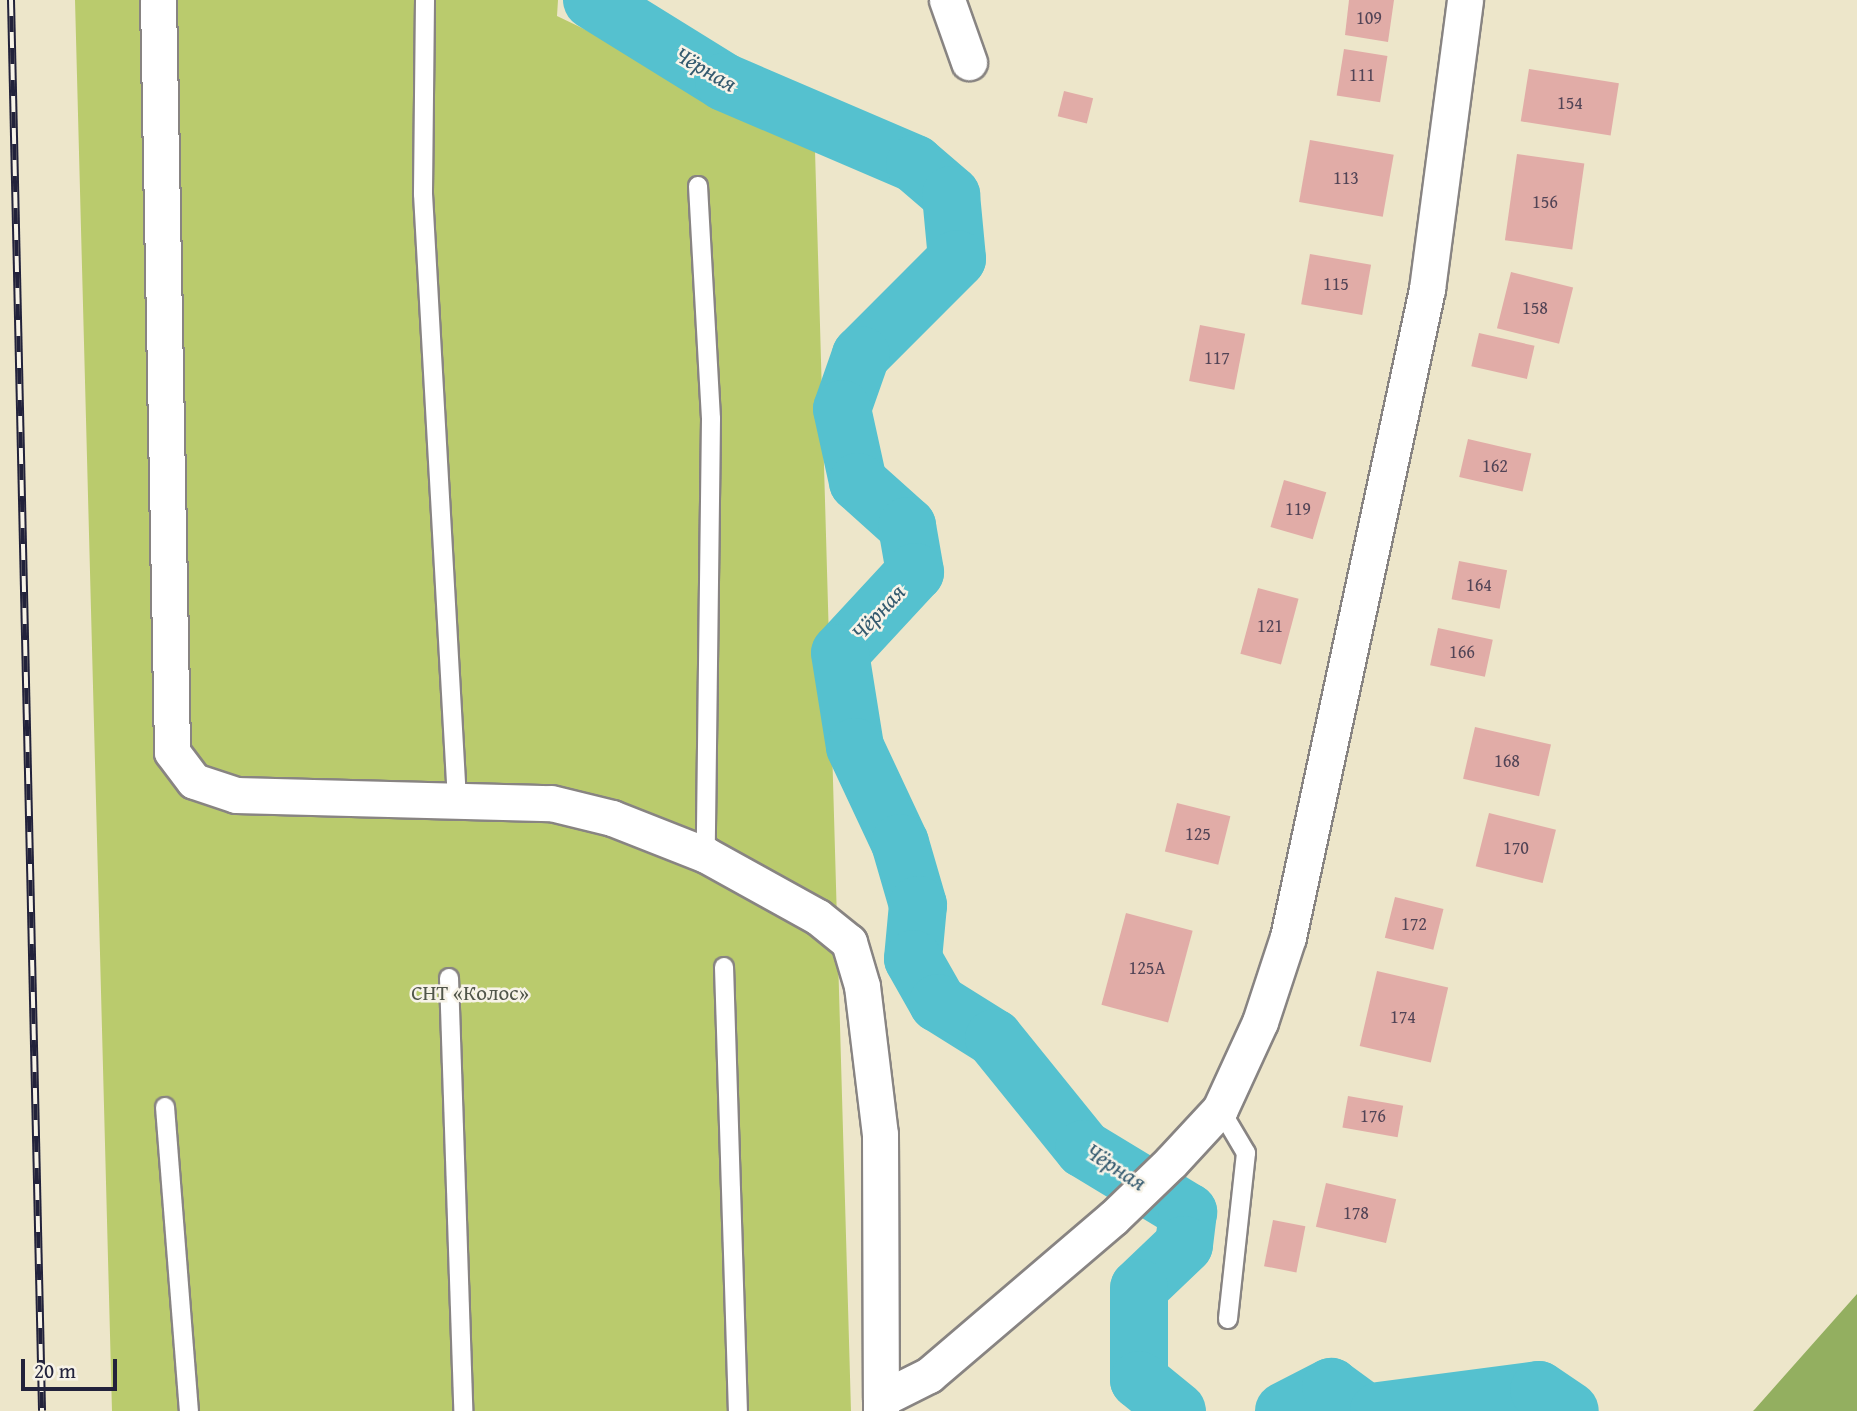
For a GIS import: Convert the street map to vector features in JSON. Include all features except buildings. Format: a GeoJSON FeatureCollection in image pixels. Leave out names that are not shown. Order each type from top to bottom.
{"type":"FeatureCollection","features":[{"type":"Feature","properties":{"kind":"street"},"geometry":{"type":"LineString","coordinates":[[158,0],[172,752],[194,781],[236,795],[551,803],[612,818],[706,855],[818,916],[849,942],[862,986],[880,1134],[881,1405]]}},
{"type":"Feature","properties":{"kind":"street"},"geometry":{"type":"LineString","coordinates":[[947,0],[970,62]]}},
{"type":"Feature","properties":{"kind":"street"},"geometry":{"type":"LineString","coordinates":[[881,1405],[929,1375],[1113,1218],[1171,1162],[1220,1109],[1260,1022],[1288,937],[1427,289],[1465,0]]}},
{"type":"Feature","properties":{"kind":"lane"},"geometry":{"type":"LineString","coordinates":[[425,0],[423,194],[457,800]]}},
{"type":"Feature","properties":{"kind":"lane"},"geometry":{"type":"LineString","coordinates":[[698,186],[711,419],[706,855]]}},
{"type":"Feature","properties":{"kind":"lane"},"geometry":{"type":"LineString","coordinates":[[724,967],[738,1411]]}},
{"type":"Feature","properties":{"kind":"lane"},"geometry":{"type":"LineString","coordinates":[[449,978],[463,1411]]}},
{"type":"Feature","properties":{"kind":"lane"},"geometry":{"type":"LineString","coordinates":[[164,1107],[189,1411]]}},
{"type":"Feature","properties":{"kind":"lane"},"geometry":{"type":"LineString","coordinates":[[1220,1109],[1246,1153],[1228,1319]]}},
{"type":"Feature","properties":{"kind":"green space","name":"СНТ «Колос»"},"geometry":{"type":"Polygon","coordinates":[[[75,0],[558,0],[557,16],[749,108],[815,150],[851,1411],[112,1411],[75,0]]]}},
{"type":"Feature","properties":{"kind":"green space"},"geometry":{"type":"Polygon","coordinates":[[[1857,1294],[1857,1411],[1753,1411],[1755,1409],[1857,1294]]]}},
{"type":"Feature","properties":{"kind":"waterway","name":"Чёрная"},"geometry":{"type":"LineString","coordinates":[[592,0],[724,82],[915,164],[951,195],[957,259],[861,355],[842,409],[858,482],[907,526],[915,572],[840,653],[855,747],[900,843],[918,905],[913,959],[938,1003],[994,1038],[1084,1149],[1188,1212],[1184,1245],[1139,1288],[1139,1380],[1177,1411]]}},
{"type":"Feature","properties":{"kind":"waterway","name":"Чёрная"},"geometry":{"type":"LineString","coordinates":[[1284,1411],[1331,1387],[1364,1411]]}},
{"type":"Feature","properties":{"kind":"waterway","name":"Чёрная"},"geometry":{"type":"LineString","coordinates":[[1379,1411],[1539,1390],[1570,1411]]}},
{"type":"Feature","properties":{"kind":"railway"},"geometry":{"type":"LineString","coordinates":[[11,0],[42,1411]]}}]}
